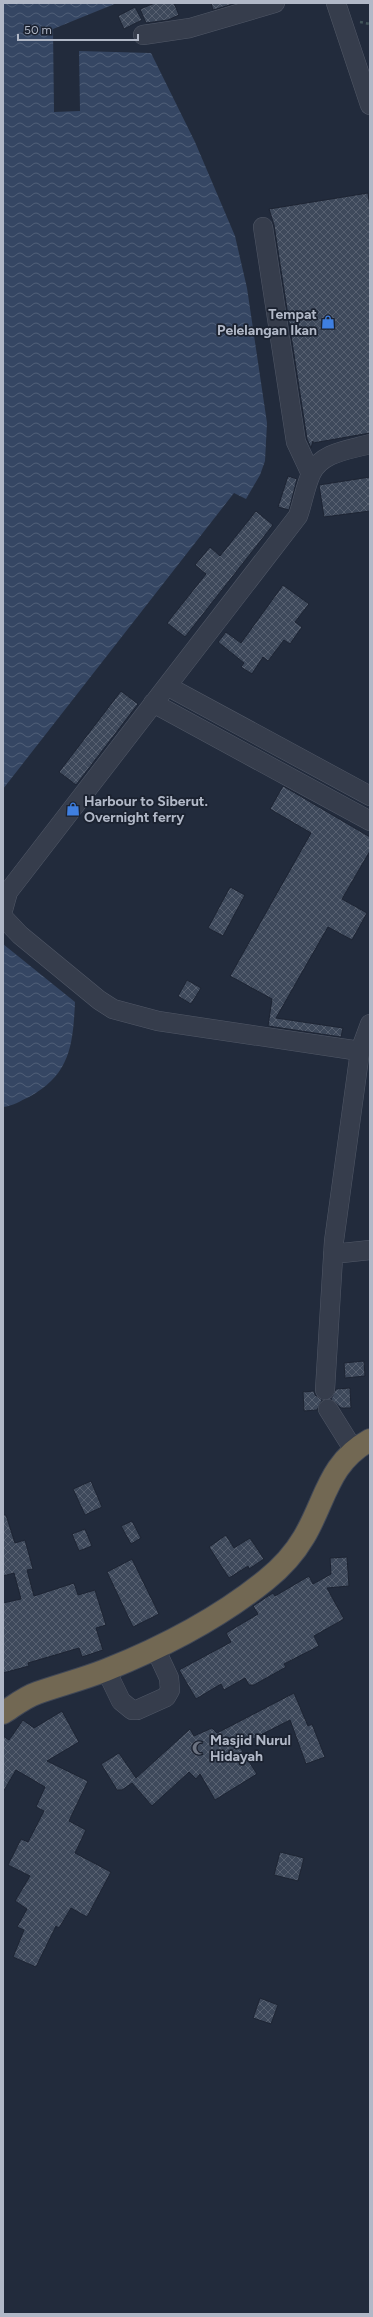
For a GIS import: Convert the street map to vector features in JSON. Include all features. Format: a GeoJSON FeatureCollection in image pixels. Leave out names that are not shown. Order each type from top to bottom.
{"type":"FeatureCollection","features":[{"type":"Feature","properties":{"kind":"highway"},"geometry":{"type":"LineString","coordinates":[[3,1712],[35,1694],[106,1670],[155,1648],[215,1615],[266,1580],[289,1559],[304,1537],[338,1467],[362,1445]]}},
{"type":"Feature","properties":{"kind":"street"},"geometry":{"type":"LineString","coordinates":[[143,35],[196,27],[275,3]]}},
{"type":"Feature","properties":{"kind":"street"},"geometry":{"type":"LineString","coordinates":[[336,3],[370,105]]}},
{"type":"Feature","properties":{"kind":"street"},"geometry":{"type":"LineString","coordinates":[[263,227],[296,442],[311,474]]}},
{"type":"Feature","properties":{"kind":"street"},"geometry":{"type":"LineString","coordinates":[[3,910],[8,892],[298,516],[311,474],[317,464],[327,456],[370,444]]}},
{"type":"Feature","properties":{"kind":"street"},"geometry":{"type":"LineString","coordinates":[[168,686],[370,796]]}},
{"type":"Feature","properties":{"kind":"street"},"geometry":{"type":"LineString","coordinates":[[153,703],[370,821]]}},
{"type":"Feature","properties":{"kind":"street"},"geometry":{"type":"LineString","coordinates":[[3,917],[20,935],[99,1000],[113,1009],[158,1021],[359,1057]]}},
{"type":"Feature","properties":{"kind":"street"},"geometry":{"type":"LineString","coordinates":[[325,1390],[333,1254],[359,1057],[370,1024]]}},
{"type":"Feature","properties":{"kind":"street"},"geometry":{"type":"LineString","coordinates":[[333,1254],[370,1250]]}},
{"type":"Feature","properties":{"kind":"street"},"geometry":{"type":"LineString","coordinates":[[328,1409],[362,1445]]}},
{"type":"Feature","properties":{"kind":"street"},"geometry":{"type":"LineString","coordinates":[[106,1670],[126,1706],[132,1710],[166,1697],[170,1690],[169,1678],[155,1648]]}},
{"type":"Feature","properties":{"kind":"water"},"geometry":{"type":"Polygon","coordinates":[[[3,3],[117,3],[53,29],[54,112],[80,111],[79,51],[151,53],[195,142],[235,236],[247,288],[267,423],[265,461],[260,475],[246,499],[234,493],[3,789],[3,3]]]}},
{"type":"Feature","properties":{"kind":"water"},"geometry":{"type":"Polygon","coordinates":[[[3,944],[75,1002],[73,1032],[67,1057],[61,1069],[43,1088],[29,1097],[10,1106],[3,1107],[3,944]]]}},
{"type":"Feature","properties":{"kind":"building"},"geometry":{"type":"Polygon","coordinates":[[[155,3],[174,3],[179,15],[168,20],[146,23],[140,9],[155,3]]]}},
{"type":"Feature","properties":{"kind":"building"},"geometry":{"type":"Polygon","coordinates":[[[211,3],[236,3],[213,10],[211,3]]]}},
{"type":"Feature","properties":{"kind":"building"},"geometry":{"type":"Polygon","coordinates":[[[135,7],[142,20],[124,29],[118,16],[135,7]]]}},
{"type":"Feature","properties":{"kind":"building","name":"Tempat Pelelangan Ikan"},"geometry":{"type":"Polygon","coordinates":[[[368,193],[370,208],[370,433],[313,443],[313,441],[311,448],[307,439],[274,225],[269,209],[368,193]]]}},
{"type":"Feature","properties":{"kind":"building"},"geometry":{"type":"Polygon","coordinates":[[[288,476],[297,479],[289,510],[278,507],[288,476]]]}},
{"type":"Feature","properties":{"kind":"building"},"geometry":{"type":"Polygon","coordinates":[[[370,477],[370,511],[324,517],[319,485],[370,477]]]}},
{"type":"Feature","properties":{"kind":"building"},"geometry":{"type":"Polygon","coordinates":[[[256,511],[273,525],[185,637],[167,623],[206,574],[195,565],[210,547],[220,556],[256,511]]]}},
{"type":"Feature","properties":{"kind":"building"},"geometry":{"type":"Polygon","coordinates":[[[283,585],[309,604],[295,622],[302,627],[290,644],[284,640],[268,661],[263,657],[252,674],[241,667],[244,663],[218,642],[226,632],[241,643],[283,585]]]}},
{"type":"Feature","properties":{"kind":"building"},"geometry":{"type":"Polygon","coordinates":[[[121,691],[138,704],[76,785],[59,772],[121,691]]]}},
{"type":"Feature","properties":{"kind":"building"},"geometry":{"type":"Polygon","coordinates":[[[283,786],[370,837],[370,851],[342,899],[367,913],[352,940],[328,927],[276,1018],[343,1028],[341,1037],[268,1026],[272,999],[230,976],[311,833],[270,809],[283,786]]]}},
{"type":"Feature","properties":{"kind":"building"},"geometry":{"type":"Polygon","coordinates":[[[230,887],[245,895],[223,936],[208,928],[230,887]]]}},
{"type":"Feature","properties":{"kind":"building"},"geometry":{"type":"Polygon","coordinates":[[[187,980],[201,988],[191,1004],[178,996],[187,980]]]}},
{"type":"Feature","properties":{"kind":"building"},"geometry":{"type":"Polygon","coordinates":[[[364,1361],[365,1376],[345,1378],[344,1363],[364,1361]]]}},
{"type":"Feature","properties":{"kind":"building"},"geometry":{"type":"Polygon","coordinates":[[[350,1388],[351,1408],[341,1408],[331,1399],[336,1389],[350,1388]]]}},
{"type":"Feature","properties":{"kind":"building"},"geometry":{"type":"Polygon","coordinates":[[[314,1391],[315,1395],[322,1400],[317,1410],[304,1411],[303,1392],[314,1391]]]}},
{"type":"Feature","properties":{"kind":"building"},"geometry":{"type":"Polygon","coordinates":[[[91,1481],[102,1507],[85,1515],[73,1489],[91,1481]]]}},
{"type":"Feature","properties":{"kind":"building"},"geometry":{"type":"Polygon","coordinates":[[[3,1515],[6,1515],[15,1543],[25,1540],[33,1569],[27,1570],[34,1596],[74,1583],[78,1595],[95,1590],[106,1625],[96,1628],[103,1650],[82,1657],[79,1648],[28,1663],[29,1666],[3,1673],[3,1603],[21,1599],[14,1573],[3,1576],[3,1515]]]}},
{"type":"Feature","properties":{"kind":"building"},"geometry":{"type":"Polygon","coordinates":[[[132,1521],[141,1538],[131,1544],[121,1526],[132,1521]]]}},
{"type":"Feature","properties":{"kind":"building"},"geometry":{"type":"Polygon","coordinates":[[[85,1529],[92,1546],[79,1551],[72,1534],[85,1529]]]}},
{"type":"Feature","properties":{"kind":"building"},"geometry":{"type":"Polygon","coordinates":[[[226,1535],[234,1548],[250,1538],[264,1559],[249,1569],[248,1566],[229,1578],[209,1547],[226,1535]]]}},
{"type":"Feature","properties":{"kind":"building"},"geometry":{"type":"Polygon","coordinates":[[[347,1557],[349,1586],[327,1588],[344,1619],[314,1636],[319,1646],[284,1664],[286,1667],[254,1685],[249,1685],[245,1678],[224,1690],[221,1684],[196,1699],[179,1670],[231,1642],[226,1633],[258,1614],[253,1606],[273,1593],[275,1596],[309,1576],[313,1584],[331,1574],[330,1558],[347,1557]]]}},
{"type":"Feature","properties":{"kind":"building"},"geometry":{"type":"Polygon","coordinates":[[[132,1559],[159,1614],[133,1627],[107,1572],[132,1559]]]}},
{"type":"Feature","properties":{"kind":"building"},"geometry":{"type":"Polygon","coordinates":[[[294,1693],[308,1726],[312,1724],[325,1757],[306,1764],[290,1720],[239,1746],[257,1774],[215,1800],[200,1774],[196,1779],[189,1772],[152,1806],[132,1783],[122,1790],[117,1790],[101,1764],[119,1753],[136,1778],[190,1729],[194,1736],[212,1728],[217,1733],[294,1693]]]}},
{"type":"Feature","properties":{"kind":"building"},"geometry":{"type":"Polygon","coordinates":[[[62,1711],[79,1742],[47,1761],[88,1781],[69,1821],[86,1830],[75,1853],[111,1872],[87,1917],[71,1908],[59,1928],[56,1926],[36,1967],[13,1957],[24,1930],[17,1927],[27,1909],[15,1901],[30,1876],[8,1865],[21,1839],[28,1842],[44,1811],[36,1807],[45,1787],[16,1770],[3,1792],[3,1736],[9,1740],[23,1720],[34,1728],[62,1711]]]}},
{"type":"Feature","properties":{"kind":"building"},"geometry":{"type":"Polygon","coordinates":[[[280,1852],[304,1858],[298,1881],[274,1875],[280,1852]]]}},
{"type":"Feature","properties":{"kind":"building"},"geometry":{"type":"Polygon","coordinates":[[[260,1998],[278,2005],[271,2024],[253,2018],[260,1998]]]}},
{"type":"Feature","properties":{"kind":"place","name":"Tempat Pelelangan Ikan"},"geometry":{"type":"Point","coordinates":[328,322]}},
{"type":"Feature","properties":{"kind":"place","name":"Harbour to Siberut. Overnight ferry"},"geometry":{"type":"Point","coordinates":[73,809]}},
{"type":"Feature","properties":{"kind":"place","name":"Masjid Nurul Hidayah"},"geometry":{"type":"Point","coordinates":[199,1748]}}]}
